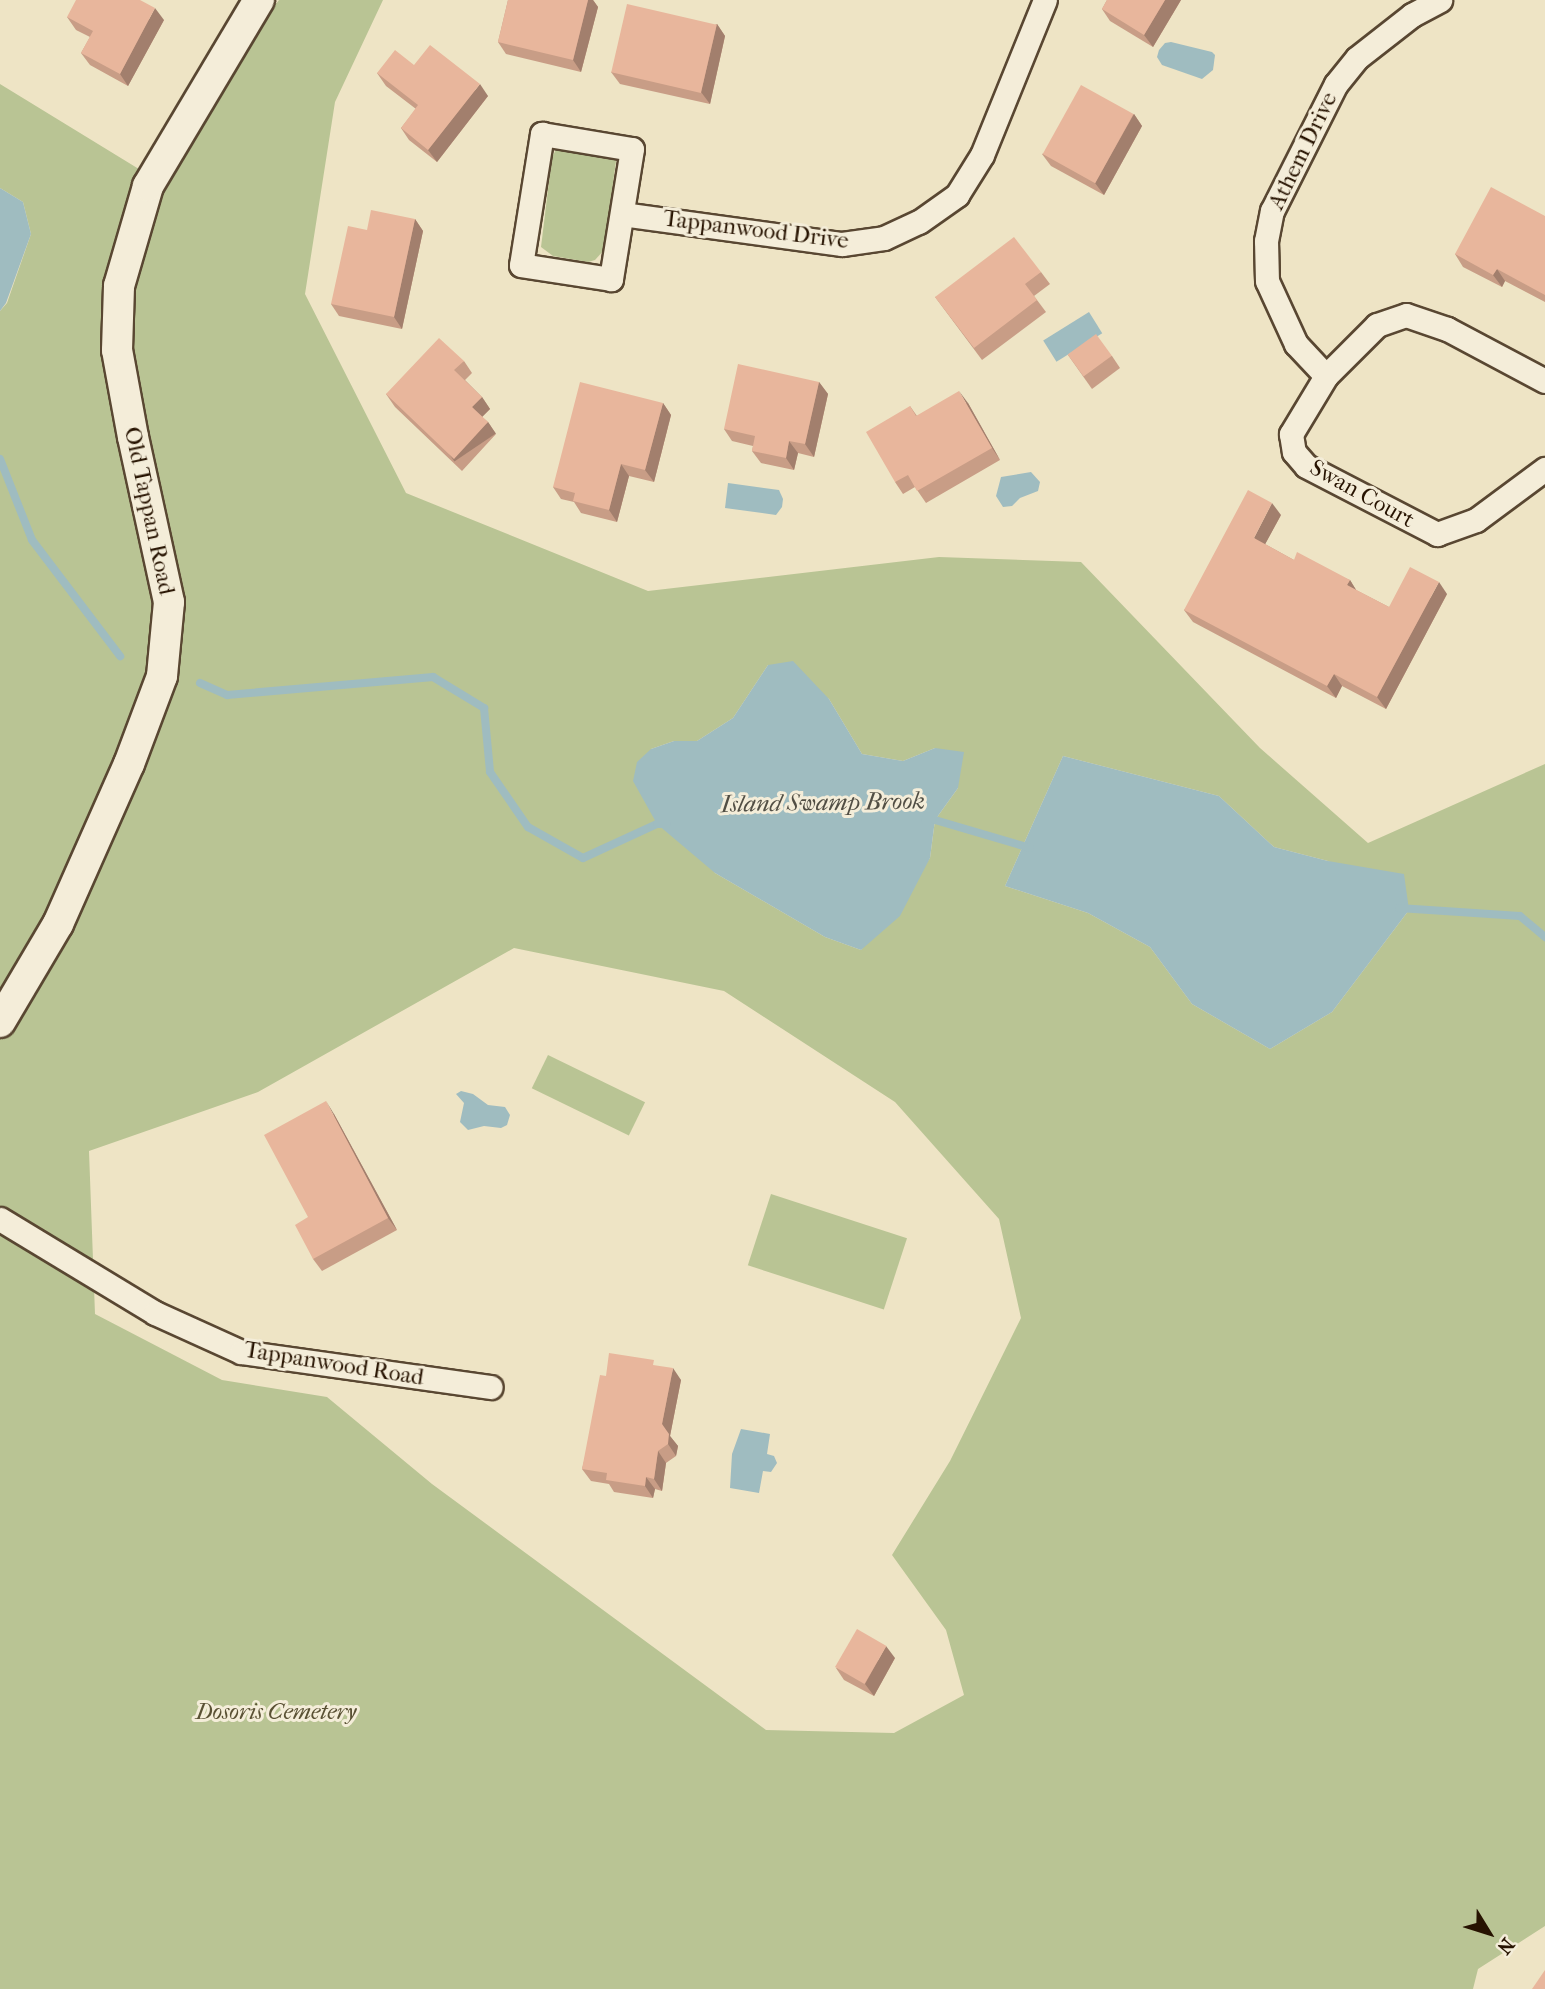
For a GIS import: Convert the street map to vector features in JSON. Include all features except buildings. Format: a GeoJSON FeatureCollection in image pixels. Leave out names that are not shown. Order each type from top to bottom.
{"type":"FeatureCollection","features":[{"type":"Feature","properties":{"kind":"street","name":"Old Tappan Road"},"geometry":{"type":"LineString","coordinates":[[0,1021],[58,924],[129,764],[162,676],[169,602],[117,350],[119,286],[148,186],[259,0]]}},
{"type":"Feature","properties":{"kind":"street","name":"Tappanwood Drive"},"geometry":{"type":"LineString","coordinates":[[622,214],[842,244],[884,239],[919,222],[957,195],[982,155],[1045,0]]}},
{"type":"Feature","properties":{"kind":"street","name":"Athem Drive"},"geometry":{"type":"LineString","coordinates":[[1326,376],[1296,344],[1267,281],[1266,241],[1272,211],[1336,84],[1350,66],[1412,15],[1440,0]]}},
{"type":"Feature","properties":{"kind":"street"},"geometry":{"type":"LineString","coordinates":[[541,135],[632,149],[622,214],[611,279],[521,265],[541,135]]}},
{"type":"Feature","properties":{"kind":"street","name":"Swan Court"},"geometry":{"type":"LineString","coordinates":[[1545,381],[1447,329],[1406,316],[1377,325],[1326,376],[1291,434],[1294,452],[1306,466],[1437,534],[1476,520],[1545,468]]}},
{"type":"Feature","properties":{"kind":"street","name":"Tappanwood Road"},"geometry":{"type":"LineString","coordinates":[[0,1219],[155,1313],[241,1352],[491,1387]]}},
{"type":"Feature","properties":{"kind":"green space","name":"Dosoris Cemetery"},"geometry":{"type":"Polygon","coordinates":[[[279,0],[383,0],[335,102],[305,294],[406,493],[648,591],[939,557],[1081,562],[1260,748],[1368,843],[1545,764],[1545,1926],[1478,1969],[1473,1989],[0,1989],[0,311],[7,303],[31,234],[23,202],[0,188],[0,84],[147,174],[279,0]],[[768,665],[733,718],[697,741],[674,741],[651,749],[715,873],[825,937],[861,950],[930,858],[935,820],[958,788],[935,748],[903,761],[862,754],[829,699],[768,665]],[[1063,756],[1005,886],[1088,913],[1150,947],[1192,1004],[1270,1049],[1332,1012],[1409,910],[1328,861],[1274,847],[1219,796],[1063,756]],[[514,948],[258,1092],[89,1151],[95,1314],[222,1380],[327,1397],[432,1484],[766,1730],[894,1733],[964,1695],[946,1630],[892,1555],[950,1461],[1021,1318],[999,1219],[895,1102],[724,991],[514,948]]]}},
{"type":"Feature","properties":{"kind":"green space"},"geometry":{"type":"Polygon","coordinates":[[[557,148],[612,157],[616,161],[604,250],[595,260],[588,262],[553,256],[541,247],[552,157],[557,148]]]}},
{"type":"Feature","properties":{"kind":"green space"},"geometry":{"type":"Polygon","coordinates":[[[548,1055],[645,1102],[629,1136],[532,1088],[548,1055]]]}},
{"type":"Feature","properties":{"kind":"green space"},"geometry":{"type":"Polygon","coordinates":[[[771,1194],[907,1238],[884,1310],[748,1265],[771,1194]]]}},
{"type":"Feature","properties":{"kind":"water"},"geometry":{"type":"Polygon","coordinates":[[[1171,42],[1212,52],[1215,55],[1213,70],[1202,79],[1162,65],[1157,57],[1159,50],[1165,43],[1171,42]]]}},
{"type":"Feature","properties":{"kind":"water"},"geometry":{"type":"Polygon","coordinates":[[[0,188],[23,202],[31,234],[6,303],[0,311],[0,188]]]}},
{"type":"Feature","properties":{"kind":"water"},"geometry":{"type":"Polygon","coordinates":[[[1089,312],[1102,333],[1056,362],[1043,341],[1089,312]]]}},
{"type":"Feature","properties":{"kind":"water"},"geometry":{"type":"Polygon","coordinates":[[[1031,472],[1040,482],[1038,491],[1020,498],[1012,506],[1003,507],[996,496],[1001,477],[1031,472]]]}},
{"type":"Feature","properties":{"kind":"water"},"geometry":{"type":"Polygon","coordinates":[[[728,483],[779,490],[783,499],[782,507],[776,515],[725,508],[728,483]]]}},
{"type":"Feature","properties":{"kind":"water"},"geometry":{"type":"Polygon","coordinates":[[[793,661],[829,699],[862,754],[903,761],[935,748],[964,752],[958,788],[935,820],[930,858],[900,916],[861,950],[825,937],[715,873],[657,824],[633,781],[637,762],[651,749],[674,741],[697,741],[733,718],[768,665],[793,661]]]}},
{"type":"Feature","properties":{"kind":"water"},"geometry":{"type":"Polygon","coordinates":[[[1063,756],[1219,796],[1274,847],[1328,861],[1404,874],[1409,910],[1332,1012],[1270,1049],[1192,1004],[1150,947],[1088,913],[1005,886],[1063,756]]]}},
{"type":"Feature","properties":{"kind":"water"},"geometry":{"type":"Polygon","coordinates":[[[461,1091],[473,1094],[488,1105],[505,1107],[510,1115],[507,1125],[501,1128],[484,1126],[468,1130],[460,1122],[464,1103],[456,1094],[461,1091]]]}},
{"type":"Feature","properties":{"kind":"water"},"geometry":{"type":"Polygon","coordinates":[[[741,1429],[770,1434],[767,1454],[774,1456],[777,1463],[771,1472],[763,1471],[759,1493],[730,1488],[732,1454],[741,1429]]]}},
{"type":"Feature","properties":{"kind":"waterway","name":"Island Swamp Brook"},"geometry":{"type":"LineString","coordinates":[[0,459],[32,540],[120,656]]}},
{"type":"Feature","properties":{"kind":"waterway","name":"Island Swamp Brook"},"geometry":{"type":"LineString","coordinates":[[200,683],[227,695],[433,677],[484,708],[490,772],[528,827],[583,858],[657,824],[667,824]]}},
{"type":"Feature","properties":{"kind":"waterway","name":"Island Swamp Brook"},"geometry":{"type":"LineString","coordinates":[[925,820],[935,820],[1030,848]]}},
{"type":"Feature","properties":{"kind":"waterway","name":"Island Swamp Brook"},"geometry":{"type":"LineString","coordinates":[[1399,908],[1520,916],[1545,937]]}}]}
